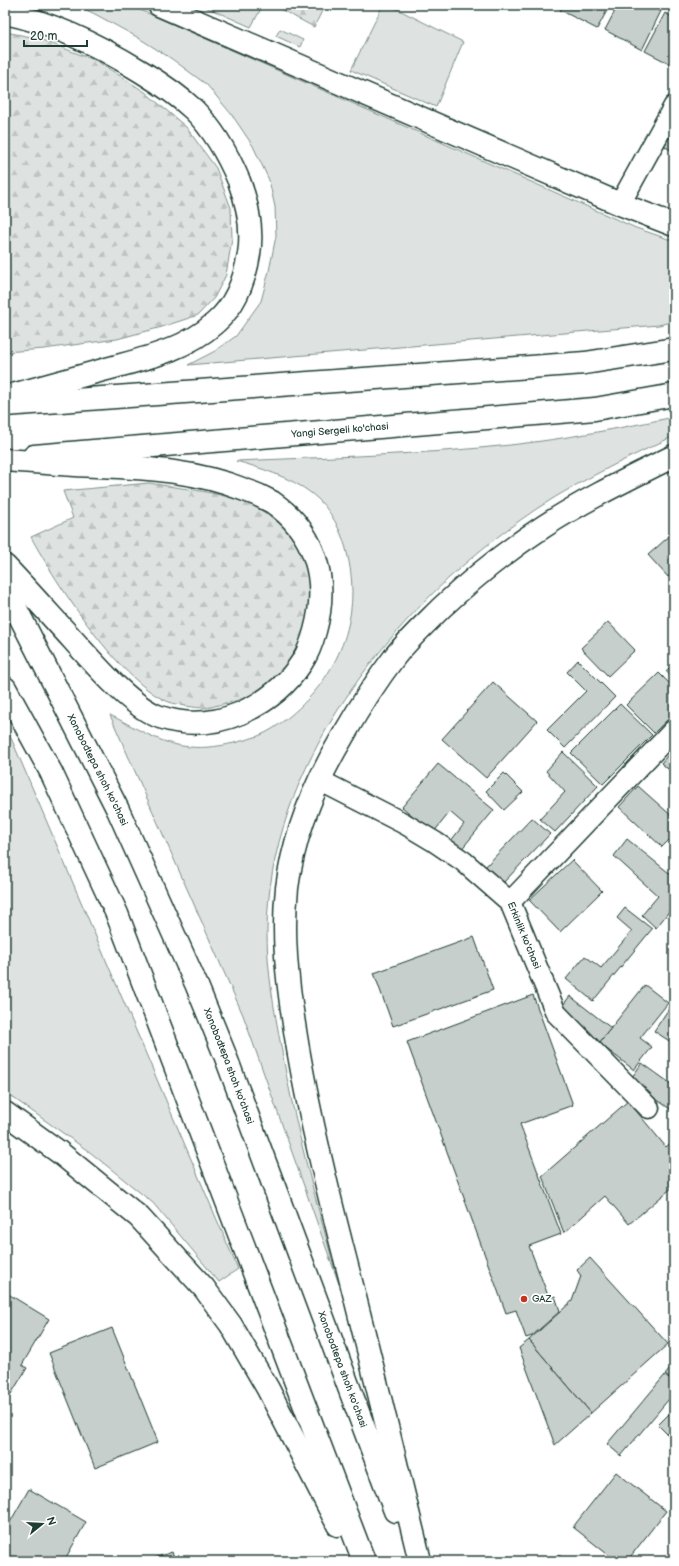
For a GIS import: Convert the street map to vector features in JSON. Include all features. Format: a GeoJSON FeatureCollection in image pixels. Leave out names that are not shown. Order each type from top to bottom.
{"type":"FeatureCollection","features":[{"type":"Feature","properties":{"kind":"main road"},"geometry":{"type":"LineString","coordinates":[[159,5],[674,226]]}},
{"type":"Feature","properties":{"kind":"main road"},"geometry":{"type":"LineString","coordinates":[[5,13],[29,18],[101,49],[150,77],[185,102],[217,139],[233,166],[248,208],[251,236],[247,265],[234,299],[226,312],[216,323],[193,339],[152,356],[5,397]]}},
{"type":"Feature","properties":{"kind":"main road"},"geometry":{"type":"LineString","coordinates":[[5,405],[585,363],[674,349]]}},
{"type":"Feature","properties":{"kind":"main road","name":"Yangi Sergeli ko'chasi"},"geometry":{"type":"LineString","coordinates":[[5,459],[595,409],[674,395]]}},
{"type":"Feature","properties":{"kind":"main road"},"geometry":{"type":"LineString","coordinates":[[420,1561],[315,1136],[299,1057],[289,992],[285,924],[287,888],[294,853],[303,819],[319,780],[337,745],[373,685],[399,652],[428,621],[482,572],[544,526],[585,502],[674,456]]}},
{"type":"Feature","properties":{"kind":"main road"},"geometry":{"type":"LineString","coordinates":[[5,459],[152,468],[179,472],[222,481],[271,502],[293,520],[308,541],[318,568],[321,593],[318,619],[308,650],[302,662],[285,681],[264,700],[236,716],[221,720],[205,722],[174,720],[151,713],[132,700],[98,668],[5,566]]}},
{"type":"Feature","properties":{"kind":"main road","name":"Xonobodtepa shoh ko'chasi"},"geometry":{"type":"LineString","coordinates":[[5,587],[118,810],[197,986],[225,1055],[414,1561]]}},
{"type":"Feature","properties":{"kind":"main road"},"geometry":{"type":"LineString","coordinates":[[5,688],[51,772],[117,914],[364,1561]]}},
{"type":"Feature","properties":{"kind":"main road"},"geometry":{"type":"LineString","coordinates":[[5,1113],[59,1152],[139,1217],[204,1288],[231,1325],[268,1389],[356,1561]]}},
{"type":"Feature","properties":{"kind":"street"},"geometry":{"type":"LineString","coordinates":[[620,204],[674,106]]}},
{"type":"Feature","properties":{"kind":"street"},"geometry":{"type":"LineString","coordinates":[[510,902],[674,730]]}},
{"type":"Feature","properties":{"kind":"street","name":"Erkinlik ko'chasi"},"geometry":{"type":"LineString","coordinates":[[319,780],[405,824],[435,842],[463,861],[510,902],[556,1013],[649,1108]]}},
{"type":"Feature","properties":{"kind":"green space"},"geometry":{"type":"Polygon","coordinates":[[[74,5],[129,5],[636,228],[674,241],[674,321],[659,325],[188,365],[215,351],[236,336],[261,301],[276,236],[275,207],[269,180],[253,146],[232,115],[207,85],[172,59],[137,37],[93,13],[74,5]]]}},
{"type":"Feature","properties":{"kind":"green space"},"geometry":{"type":"Polygon","coordinates":[[[201,5],[263,5],[251,27],[201,5]]]}},
{"type":"Feature","properties":{"kind":"green space"},"geometry":{"type":"Polygon","coordinates":[[[282,5],[325,5],[314,27],[280,9],[282,5]]]}},
{"type":"Feature","properties":{"kind":"green space"},"geometry":{"type":"Polygon","coordinates":[[[383,5],[389,5],[463,42],[436,107],[351,70],[383,5]]]}},
{"type":"Feature","properties":{"kind":"green space"},"geometry":{"type":"Polygon","coordinates":[[[280,29],[303,40],[300,47],[276,36],[280,29]]]}},
{"type":"Feature","properties":{"kind":"green space"},"geometry":{"type":"Polygon","coordinates":[[[5,32],[37,38],[97,61],[145,92],[186,127],[216,168],[231,208],[232,239],[226,275],[214,298],[198,315],[162,327],[117,339],[44,349],[5,352],[5,32]]]}},
{"type":"Feature","properties":{"kind":"green space"},"geometry":{"type":"Polygon","coordinates":[[[674,417],[674,436],[594,475],[537,509],[471,558],[425,601],[383,648],[345,700],[313,754],[288,812],[273,872],[267,933],[270,975],[276,1018],[293,1106],[339,1284],[243,1015],[110,715],[145,733],[173,744],[188,747],[201,747],[234,743],[265,733],[290,716],[307,700],[321,683],[333,664],[342,645],[352,602],[348,557],[339,530],[325,506],[311,493],[275,474],[236,461],[407,453],[531,443],[674,417]]]}},
{"type":"Feature","properties":{"kind":"green space"},"geometry":{"type":"Polygon","coordinates":[[[149,483],[212,493],[243,502],[257,508],[282,526],[291,537],[303,557],[311,574],[312,581],[309,614],[305,631],[290,661],[268,684],[255,693],[240,699],[204,708],[172,703],[153,693],[133,677],[92,631],[56,579],[31,537],[73,518],[63,491],[149,483]]]}},
{"type":"Feature","properties":{"kind":"green space"},"geometry":{"type":"Polygon","coordinates":[[[5,724],[238,1269],[219,1282],[153,1203],[91,1153],[5,1092],[5,724]]]}},
{"type":"Feature","properties":{"kind":"building"},"geometry":{"type":"Polygon","coordinates":[[[563,5],[610,5],[597,29],[560,10],[563,5]]]}},
{"type":"Feature","properties":{"kind":"building"},"geometry":{"type":"Polygon","coordinates":[[[618,5],[649,5],[661,11],[642,50],[605,30],[618,5]]]}},
{"type":"Feature","properties":{"kind":"building"},"geometry":{"type":"Polygon","coordinates":[[[665,13],[674,18],[674,66],[645,51],[665,13]]]}},
{"type":"Feature","properties":{"kind":"building"},"geometry":{"type":"Polygon","coordinates":[[[674,129],[674,152],[664,146],[674,129]]]}},
{"type":"Feature","properties":{"kind":"building"},"geometry":{"type":"Polygon","coordinates":[[[674,532],[674,571],[668,577],[648,555],[674,532]]]}},
{"type":"Feature","properties":{"kind":"building"},"geometry":{"type":"Polygon","coordinates":[[[608,622],[635,650],[608,676],[581,648],[608,622]]]}},
{"type":"Feature","properties":{"kind":"building"},"geometry":{"type":"Polygon","coordinates":[[[578,660],[615,697],[565,748],[547,730],[586,691],[567,672],[578,660]]]}},
{"type":"Feature","properties":{"kind":"building"},"geometry":{"type":"Polygon","coordinates":[[[674,663],[674,680],[666,671],[674,663]]]}},
{"type":"Feature","properties":{"kind":"building"},"geometry":{"type":"Polygon","coordinates":[[[659,673],[674,688],[674,713],[654,733],[626,705],[659,673]]]}},
{"type":"Feature","properties":{"kind":"building"},"geometry":{"type":"Polygon","coordinates":[[[493,682],[537,721],[486,778],[442,739],[493,682]]]}},
{"type":"Feature","properties":{"kind":"building"},"geometry":{"type":"Polygon","coordinates":[[[620,704],[652,735],[603,784],[571,753],[620,704]]]}},
{"type":"Feature","properties":{"kind":"building"},"geometry":{"type":"Polygon","coordinates":[[[674,748],[674,774],[661,763],[674,748]]]}},
{"type":"Feature","properties":{"kind":"building"},"geometry":{"type":"Polygon","coordinates":[[[563,752],[598,786],[555,832],[540,819],[565,792],[546,771],[563,752]]]}},
{"type":"Feature","properties":{"kind":"building"},"geometry":{"type":"Polygon","coordinates":[[[438,764],[494,810],[460,851],[450,842],[464,824],[450,812],[433,833],[402,807],[438,764]]]}},
{"type":"Feature","properties":{"kind":"building"},"geometry":{"type":"Polygon","coordinates":[[[504,773],[523,792],[504,810],[486,791],[504,773]]]}},
{"type":"Feature","properties":{"kind":"building"},"geometry":{"type":"Polygon","coordinates":[[[638,786],[674,818],[674,835],[662,847],[619,807],[638,786]]]}},
{"type":"Feature","properties":{"kind":"building"},"geometry":{"type":"Polygon","coordinates":[[[532,818],[550,834],[502,884],[485,867],[532,818]]]}},
{"type":"Feature","properties":{"kind":"building"},"geometry":{"type":"Polygon","coordinates":[[[627,839],[674,877],[674,905],[656,928],[642,915],[658,896],[614,856],[627,839]]]}},
{"type":"Feature","properties":{"kind":"building"},"geometry":{"type":"Polygon","coordinates":[[[572,860],[602,891],[560,932],[529,900],[572,860]]]}},
{"type":"Feature","properties":{"kind":"building"},"geometry":{"type":"Polygon","coordinates":[[[625,908],[652,929],[593,1001],[566,979],[585,956],[601,968],[632,931],[617,918],[625,908]]]}},
{"type":"Feature","properties":{"kind":"building"},"geometry":{"type":"Polygon","coordinates":[[[474,937],[493,990],[393,1026],[374,973],[474,937]]]}},
{"type":"Feature","properties":{"kind":"building"},"geometry":{"type":"Polygon","coordinates":[[[645,985],[668,1003],[640,1038],[652,1047],[634,1070],[599,1043],[645,985]]]}},
{"type":"Feature","properties":{"kind":"building"},"geometry":{"type":"Polygon","coordinates":[[[533,995],[573,1105],[520,1124],[561,1234],[529,1246],[549,1298],[555,1296],[560,1311],[532,1336],[526,1338],[516,1310],[506,1313],[407,1042],[533,995]]]}},
{"type":"Feature","properties":{"kind":"building"},"geometry":{"type":"Polygon","coordinates":[[[570,996],[611,1028],[599,1043],[559,1010],[570,996]]]}},
{"type":"Feature","properties":{"kind":"building"},"geometry":{"type":"Polygon","coordinates":[[[674,1001],[674,1044],[654,1031],[674,1001]]]}},
{"type":"Feature","properties":{"kind":"building"},"geometry":{"type":"Polygon","coordinates":[[[642,1063],[674,1086],[674,1112],[630,1080],[642,1063]]]}},
{"type":"Feature","properties":{"kind":"building"},"geometry":{"type":"Polygon","coordinates":[[[628,1101],[666,1147],[674,1140],[674,1186],[629,1224],[605,1196],[564,1233],[542,1176],[628,1101]]]}},
{"type":"Feature","properties":{"kind":"building"},"geometry":{"type":"Polygon","coordinates":[[[590,1258],[668,1344],[591,1413],[529,1340],[572,1301],[581,1276],[577,1270],[590,1258]]]}},
{"type":"Feature","properties":{"kind":"building"},"geometry":{"type":"Polygon","coordinates":[[[5,1292],[49,1319],[22,1365],[27,1368],[5,1404],[5,1292]]]}},
{"type":"Feature","properties":{"kind":"building"},"geometry":{"type":"Polygon","coordinates":[[[112,1328],[158,1442],[95,1468],[49,1353],[112,1328]]]}},
{"type":"Feature","properties":{"kind":"building"},"geometry":{"type":"Polygon","coordinates":[[[529,1340],[591,1413],[555,1445],[519,1348],[529,1340]]]}},
{"type":"Feature","properties":{"kind":"building"},"geometry":{"type":"Polygon","coordinates":[[[674,1364],[674,1382],[665,1375],[674,1364]]]}},
{"type":"Feature","properties":{"kind":"building"},"geometry":{"type":"Polygon","coordinates":[[[665,1375],[674,1382],[674,1393],[621,1456],[607,1444],[665,1375]]]}},
{"type":"Feature","properties":{"kind":"building"},"geometry":{"type":"Polygon","coordinates":[[[674,1409],[674,1441],[658,1425],[674,1409]]]}},
{"type":"Feature","properties":{"kind":"building"},"geometry":{"type":"Polygon","coordinates":[[[616,1472],[666,1511],[627,1561],[616,1561],[573,1527],[616,1472]]]}},
{"type":"Feature","properties":{"kind":"building"},"geometry":{"type":"Polygon","coordinates":[[[29,1489],[86,1522],[64,1561],[5,1561],[5,1531],[29,1489]]]}},
{"type":"Feature","properties":{"kind":"building"},"geometry":{"type":"Polygon","coordinates":[[[172,1552],[175,1561],[146,1561],[172,1552]]]}},
{"type":"Feature","properties":{"kind":"building"},"geometry":{"type":"Polygon","coordinates":[[[558,1554],[566,1561],[551,1561],[558,1554]]]}},
{"type":"Feature","properties":{"kind":"place","name":"GAZ"},"geometry":{"type":"Point","coordinates":[524,1299]}}]}
